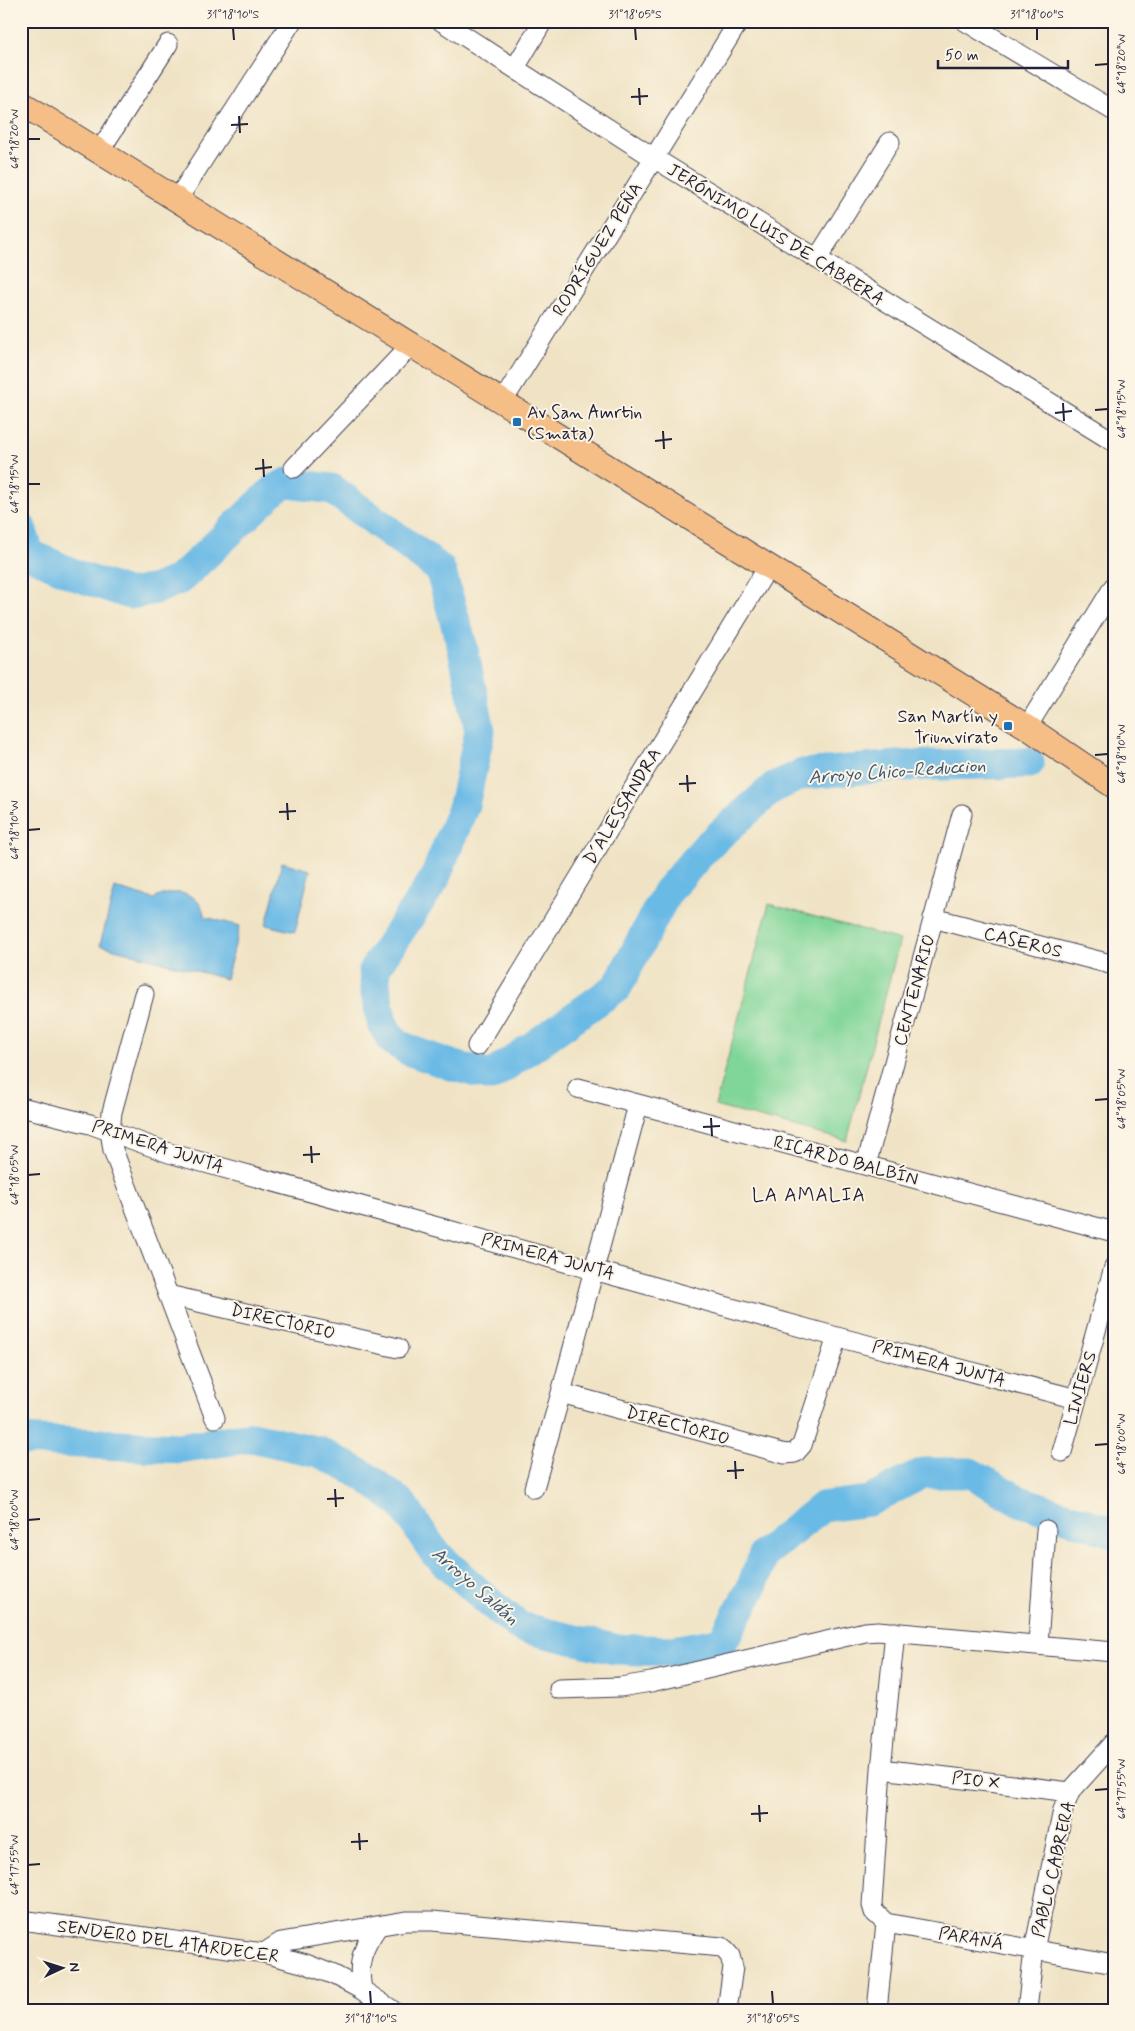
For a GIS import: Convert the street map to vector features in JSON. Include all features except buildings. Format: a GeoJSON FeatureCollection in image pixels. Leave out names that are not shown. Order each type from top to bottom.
{"type":"FeatureCollection","features":[{"type":"Feature","properties":{"kind":"main road"},"geometry":{"type":"LineString","coordinates":[[21,103],[1027,726],[1114,786]]}},
{"type":"Feature","properties":{"kind":"street"},"geometry":{"type":"LineString","coordinates":[[177,200],[292,21]]}},
{"type":"Feature","properties":{"kind":"street","name":"JERÓNIMO LUIS DE CABRERA"},"geometry":{"type":"LineString","coordinates":[[441,21],[654,158],[1114,442]]}},
{"type":"Feature","properties":{"kind":"street"},"geometry":{"type":"LineString","coordinates":[[515,68],[543,21]]}},
{"type":"Feature","properties":{"kind":"street","name":"RODRÍGUEZ PEÑA"},"geometry":{"type":"LineString","coordinates":[[503,401],[739,21]]}},
{"type":"Feature","properties":{"kind":"street"},"geometry":{"type":"LineString","coordinates":[[966,21],[1114,112]]}},
{"type":"Feature","properties":{"kind":"street"},"geometry":{"type":"LineString","coordinates":[[99,152],[168,44]]}},
{"type":"Feature","properties":{"kind":"street"},"geometry":{"type":"LineString","coordinates":[[817,259],[890,142]]}},
{"type":"Feature","properties":{"kind":"street"},"geometry":{"type":"LineString","coordinates":[[294,468],[411,344]]}},
{"type":"Feature","properties":{"kind":"street","name":"D´ALESSANDRA"},"geometry":{"type":"LineString","coordinates":[[477,1046],[768,567]]}},
{"type":"Feature","properties":{"kind":"street"},"geometry":{"type":"LineString","coordinates":[[1027,726],[1114,586]]}},
{"type":"Feature","properties":{"kind":"street","name":"CENTENARIO"},"geometry":{"type":"LineString","coordinates":[[866,1165],[962,814]]}},
{"type":"Feature","properties":{"kind":"street","name":"CASEROS"},"geometry":{"type":"LineString","coordinates":[[933,918],[1114,965]]}},
{"type":"Feature","properties":{"kind":"street"},"geometry":{"type":"LineString","coordinates":[[144,994],[112,1112],[110,1131],[113,1150],[216,1418]]}},
{"type":"Feature","properties":{"kind":"street","name":"RICARDO BALBÍN"},"geometry":{"type":"LineString","coordinates":[[578,1088],[1114,1232]]}},
{"type":"Feature","properties":{"kind":"street"},"geometry":{"type":"LineString","coordinates":[[534,1488],[638,1104]]}},
{"type":"Feature","properties":{"kind":"street","name":"PRIMERA JUNTA"},"geometry":{"type":"LineString","coordinates":[[21,1107],[110,1131],[148,1147],[169,1153],[594,1268],[837,1337],[1077,1399]]}},
{"type":"Feature","properties":{"kind":"street","name":"LINIERS"},"geometry":{"type":"LineString","coordinates":[[1062,1452],[1114,1266]]}},
{"type":"Feature","properties":{"kind":"street","name":"DIRECTORIO"},"geometry":{"type":"LineString","coordinates":[[168,1295],[398,1348]]}},
{"type":"Feature","properties":{"kind":"street","name":"DIRECTORIO"},"geometry":{"type":"LineString","coordinates":[[561,1393],[785,1454],[795,1453],[802,1445],[837,1337]]}},
{"type":"Feature","properties":{"kind":"street"},"geometry":{"type":"LineString","coordinates":[[1038,1644],[1046,1530]]}},
{"type":"Feature","properties":{"kind":"street"},"geometry":{"type":"LineString","coordinates":[[559,1688],[620,1688],[865,1632],[895,1632],[1114,1652]]}},
{"type":"Feature","properties":{"kind":"street"},"geometry":{"type":"LineString","coordinates":[[877,2010],[886,1923],[874,1912],[872,1905],[881,1769],[895,1632]]}},
{"type":"Feature","properties":{"kind":"street","name":"PABLO CABRERA"},"geometry":{"type":"LineString","coordinates":[[1027,2010],[1034,1950],[1063,1810],[1070,1792],[1114,1743]]}},
{"type":"Feature","properties":{"kind":"street","name":"PIO X"},"geometry":{"type":"LineString","coordinates":[[881,1769],[1070,1792]]}},
{"type":"Feature","properties":{"kind":"street","name":"SENDERO DEL ATARDECER"},"geometry":{"type":"LineString","coordinates":[[21,1920],[264,1953],[334,1974],[392,2010]]}},
{"type":"Feature","properties":{"kind":"street"},"geometry":{"type":"LineString","coordinates":[[264,1953],[281,1942],[406,1921],[432,1921],[722,1947],[730,1956],[733,1967],[727,2010]]}},
{"type":"Feature","properties":{"kind":"street","name":"PARANÁ"},"geometry":{"type":"LineString","coordinates":[[886,1923],[1114,1964]]}},
{"type":"Feature","properties":{"kind":"street"},"geometry":{"type":"LineString","coordinates":[[362,1990],[359,1972],[360,1960],[366,1943],[378,1926]]}},
{"type":"Feature","properties":{"kind":"green space"},"geometry":{"type":"Polygon","coordinates":[[[769,904],[900,940],[847,1141],[715,1106],[769,904]]]}},
{"type":"Feature","properties":{"kind":"water"},"geometry":{"type":"Polygon","coordinates":[[[282,862],[310,870],[295,932],[266,925],[282,862]]]}},
{"type":"Feature","properties":{"kind":"water"},"geometry":{"type":"Polygon","coordinates":[[[115,888],[154,899],[172,893],[185,894],[197,900],[202,907],[205,917],[240,926],[226,979],[100,945],[115,888]]]}},
{"type":"Feature","properties":{"kind":"waterway","name":"Arroyo Chico-Reduccion"},"geometry":{"type":"LineString","coordinates":[[21,528],[29,554],[80,577],[130,594],[156,589],[180,579],[275,489],[287,483],[332,489],[440,569],[462,645],[480,731],[464,805],[434,880],[374,969],[376,993],[382,1023],[392,1040],[408,1050],[491,1076],[617,987],[667,892],[706,847],[774,787],[803,774],[898,766],[1029,763]]}},
{"type":"Feature","properties":{"kind":"waterway","name":"Arroyo Saldán"},"geometry":{"type":"LineString","coordinates":[[21,1440],[178,1448],[252,1437],[319,1452],[363,1475],[402,1504],[435,1553],[520,1627],[614,1649],[673,1651],[722,1642],[751,1589],[764,1554],[822,1507],[869,1501],[923,1473],[970,1473],[1020,1501],[1114,1533]]}},
{"type":"Feature","properties":{"kind":"place","name":"Av San Amrtin (Smata)"},"geometry":{"type":"Point","coordinates":[517,422]}},
{"type":"Feature","properties":{"kind":"place","name":"San Martín y Triunvirato"},"geometry":{"type":"Point","coordinates":[1008,726]}},
{"type":"Feature","properties":{"kind":"district","name":"LA AMALIA"},"geometry":{"type":"Point","coordinates":[809,1194]}}]}
